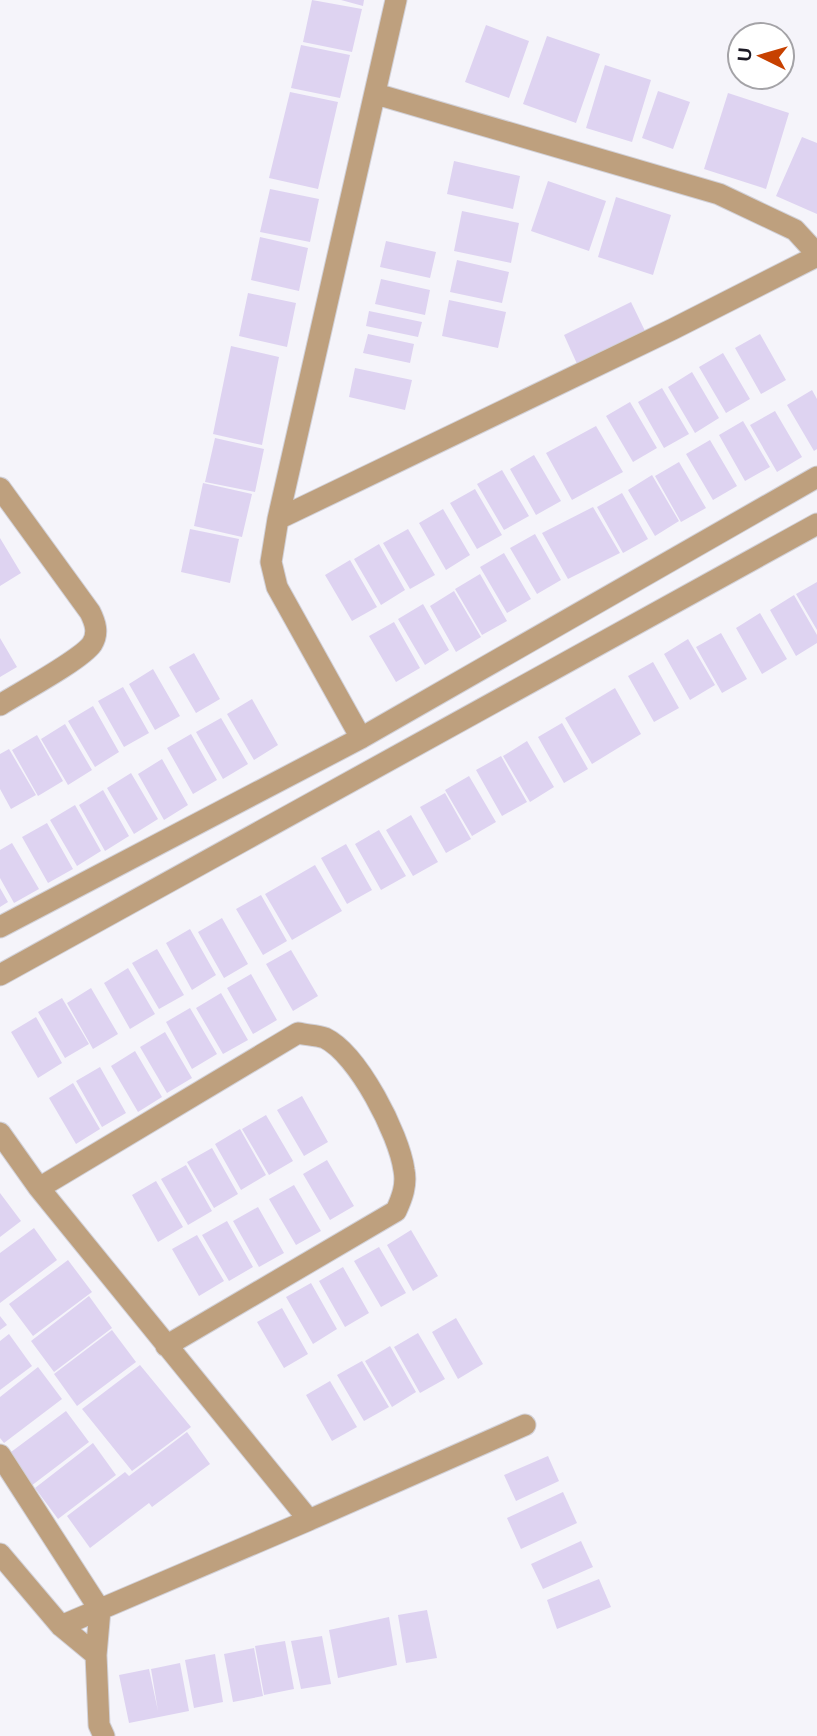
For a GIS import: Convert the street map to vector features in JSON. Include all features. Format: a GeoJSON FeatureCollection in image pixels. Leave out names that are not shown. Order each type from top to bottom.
{"type":"FeatureCollection","features":[{"type":"Feature","properties":{"kind":"street"},"geometry":{"type":"LineString","coordinates":[[361,738],[277,587],[271,562],[278,519],[396,0]]}},
{"type":"Feature","properties":{"kind":"street"},"geometry":{"type":"LineString","coordinates":[[278,519],[673,329],[817,255],[795,230],[719,194],[376,94]]}},
{"type":"Feature","properties":{"kind":"street"},"geometry":{"type":"LineString","coordinates":[[0,927],[361,738],[817,477]]}},
{"type":"Feature","properties":{"kind":"street"},"geometry":{"type":"LineString","coordinates":[[0,488],[90,612],[96,635],[85,651],[0,705]]}},
{"type":"Feature","properties":{"kind":"street"},"geometry":{"type":"LineString","coordinates":[[0,975],[817,524]]}},
{"type":"Feature","properties":{"kind":"street"},"geometry":{"type":"LineString","coordinates":[[39,1188],[298,1033],[324,1038],[346,1054],[393,1129],[404,1170],[404,1194],[396,1211],[166,1346]]}},
{"type":"Feature","properties":{"kind":"street"},"geometry":{"type":"LineString","coordinates":[[0,1133],[39,1188],[309,1520]]}},
{"type":"Feature","properties":{"kind":"street"},"geometry":{"type":"LineString","coordinates":[[61,1626],[525,1425]]}},
{"type":"Feature","properties":{"kind":"street"},"geometry":{"type":"LineString","coordinates":[[0,1455],[100,1610],[96,1655],[99,1726],[104,1736]]}},
{"type":"Feature","properties":{"kind":"street"},"geometry":{"type":"LineString","coordinates":[[0,1554],[8,1581],[96,1655]]}},
{"type":"Feature","properties":{"kind":"building"},"geometry":{"type":"Polygon","coordinates":[[[312,0],[362,9],[352,52],[303,42],[312,0]]]}},
{"type":"Feature","properties":{"kind":"building"},"geometry":{"type":"Polygon","coordinates":[[[341,0],[364,0],[363,6],[341,0]]]}},
{"type":"Feature","properties":{"kind":"building"},"geometry":{"type":"Polygon","coordinates":[[[486,25],[529,41],[509,98],[465,82],[486,25]]]}},
{"type":"Feature","properties":{"kind":"building"},"geometry":{"type":"Polygon","coordinates":[[[547,36],[600,54],[576,123],[523,104],[547,36]]]}},
{"type":"Feature","properties":{"kind":"building"},"geometry":{"type":"Polygon","coordinates":[[[301,45],[350,55],[340,98],[291,88],[301,45]]]}},
{"type":"Feature","properties":{"kind":"building"},"geometry":{"type":"Polygon","coordinates":[[[605,65],[651,80],[632,142],[586,128],[605,65]]]}},
{"type":"Feature","properties":{"kind":"building"},"geometry":{"type":"Polygon","coordinates":[[[658,91],[690,102],[673,149],[642,138],[658,91]]]}},
{"type":"Feature","properties":{"kind":"building"},"geometry":{"type":"Polygon","coordinates":[[[290,92],[338,102],[318,189],[269,178],[290,92]]]}},
{"type":"Feature","properties":{"kind":"building"},"geometry":{"type":"Polygon","coordinates":[[[728,93],[789,113],[766,189],[704,169],[728,93]]]}},
{"type":"Feature","properties":{"kind":"building"},"geometry":{"type":"Polygon","coordinates":[[[802,137],[817,143],[817,214],[776,196],[802,137]]]}},
{"type":"Feature","properties":{"kind":"building"},"geometry":{"type":"Polygon","coordinates":[[[454,161],[520,176],[513,209],[447,194],[454,161]]]}},
{"type":"Feature","properties":{"kind":"building"},"geometry":{"type":"Polygon","coordinates":[[[548,181],[606,201],[589,251],[531,231],[548,181]]]}},
{"type":"Feature","properties":{"kind":"building"},"geometry":{"type":"Polygon","coordinates":[[[270,189],[319,199],[310,242],[260,232],[270,189]]]}},
{"type":"Feature","properties":{"kind":"building"},"geometry":{"type":"Polygon","coordinates":[[[616,197],[671,215],[653,275],[598,257],[616,197]]]}},
{"type":"Feature","properties":{"kind":"building"},"geometry":{"type":"Polygon","coordinates":[[[462,211],[519,223],[511,263],[454,251],[462,211]]]}},
{"type":"Feature","properties":{"kind":"building"},"geometry":{"type":"Polygon","coordinates":[[[260,237],[308,248],[299,291],[251,280],[260,237]]]}},
{"type":"Feature","properties":{"kind":"building"},"geometry":{"type":"Polygon","coordinates":[[[386,241],[436,252],[430,278],[380,267],[386,241]]]}},
{"type":"Feature","properties":{"kind":"building"},"geometry":{"type":"Polygon","coordinates":[[[457,260],[509,272],[502,303],[450,292],[457,260]]]}},
{"type":"Feature","properties":{"kind":"building"},"geometry":{"type":"Polygon","coordinates":[[[381,279],[430,290],[425,315],[375,304],[381,279]]]}},
{"type":"Feature","properties":{"kind":"building"},"geometry":{"type":"Polygon","coordinates":[[[248,293],[296,303],[287,347],[239,336],[248,293]]]}},
{"type":"Feature","properties":{"kind":"building"},"geometry":{"type":"Polygon","coordinates":[[[449,300],[506,312],[498,348],[442,336],[449,300]]]}},
{"type":"Feature","properties":{"kind":"building"},"geometry":{"type":"Polygon","coordinates":[[[631,302],[646,333],[578,366],[564,335],[631,302]]]}},
{"type":"Feature","properties":{"kind":"building"},"geometry":{"type":"Polygon","coordinates":[[[369,311],[422,322],[418,337],[366,326],[369,311]]]}},
{"type":"Feature","properties":{"kind":"building"},"geometry":{"type":"Polygon","coordinates":[[[368,334],[414,344],[410,363],[363,353],[368,334]]]}},
{"type":"Feature","properties":{"kind":"building"},"geometry":{"type":"Polygon","coordinates":[[[760,334],[786,380],[761,394],[735,348],[760,334]]]}},
{"type":"Feature","properties":{"kind":"building"},"geometry":{"type":"Polygon","coordinates":[[[231,346],[279,357],[262,445],[213,434],[231,346]]]}},
{"type":"Feature","properties":{"kind":"building"},"geometry":{"type":"Polygon","coordinates":[[[723,353],[750,399],[726,413],[699,367],[723,353]]]}},
{"type":"Feature","properties":{"kind":"building"},"geometry":{"type":"Polygon","coordinates":[[[355,368],[412,380],[405,410],[349,397],[355,368]]]}},
{"type":"Feature","properties":{"kind":"building"},"geometry":{"type":"Polygon","coordinates":[[[692,372],[719,418],[695,433],[668,387],[692,372]]]}},
{"type":"Feature","properties":{"kind":"building"},"geometry":{"type":"Polygon","coordinates":[[[662,388],[689,434],[664,448],[638,402],[662,388]]]}},
{"type":"Feature","properties":{"kind":"building"},"geometry":{"type":"Polygon","coordinates":[[[812,390],[817,399],[817,449],[814,451],[787,405],[812,390]]]}},
{"type":"Feature","properties":{"kind":"building"},"geometry":{"type":"Polygon","coordinates":[[[630,402],[657,448],[633,462],[606,416],[630,402]]]}},
{"type":"Feature","properties":{"kind":"building"},"geometry":{"type":"Polygon","coordinates":[[[775,411],[802,457],[777,472],[750,425],[775,411]]]}},
{"type":"Feature","properties":{"kind":"building"},"geometry":{"type":"Polygon","coordinates":[[[743,421],[770,467],[745,481],[719,435],[743,421]]]}},
{"type":"Feature","properties":{"kind":"building"},"geometry":{"type":"Polygon","coordinates":[[[596,426],[623,472],[572,500],[546,453],[596,426]]]}},
{"type":"Feature","properties":{"kind":"building"},"geometry":{"type":"Polygon","coordinates":[[[215,438],[264,449],[255,492],[205,482],[215,438]]]}},
{"type":"Feature","properties":{"kind":"building"},"geometry":{"type":"Polygon","coordinates":[[[710,440],[737,486],[713,500],[686,454],[710,440]]]}},
{"type":"Feature","properties":{"kind":"building"},"geometry":{"type":"Polygon","coordinates":[[[534,455],[561,501],[536,515],[510,469],[534,455]]]}},
{"type":"Feature","properties":{"kind":"building"},"geometry":{"type":"Polygon","coordinates":[[[679,462],[706,508],[681,522],[655,476],[679,462]]]}},
{"type":"Feature","properties":{"kind":"building"},"geometry":{"type":"Polygon","coordinates":[[[502,470],[529,516],[504,530],[477,484],[502,470]]]}},
{"type":"Feature","properties":{"kind":"building"},"geometry":{"type":"Polygon","coordinates":[[[652,475],[679,521],[655,536],[628,490],[652,475]]]}},
{"type":"Feature","properties":{"kind":"building"},"geometry":{"type":"Polygon","coordinates":[[[203,483],[252,494],[242,537],[194,526],[203,483]]]}},
{"type":"Feature","properties":{"kind":"building"},"geometry":{"type":"Polygon","coordinates":[[[475,489],[502,535],[477,549],[450,503],[475,489]]]}},
{"type":"Feature","properties":{"kind":"building"},"geometry":{"type":"Polygon","coordinates":[[[622,493],[648,539],[623,553],[597,507],[622,493]]]}},
{"type":"Feature","properties":{"kind":"building"},"geometry":{"type":"Polygon","coordinates":[[[593,507],[620,553],[568,579],[542,533],[593,507]]]}},
{"type":"Feature","properties":{"kind":"building"},"geometry":{"type":"Polygon","coordinates":[[[443,509],[470,555],[446,570],[419,523],[443,509]]]}},
{"type":"Feature","properties":{"kind":"building"},"geometry":{"type":"Polygon","coordinates":[[[190,529],[239,539],[230,583],[181,572],[190,529]]]}},
{"type":"Feature","properties":{"kind":"building"},"geometry":{"type":"Polygon","coordinates":[[[408,529],[435,575],[410,589],[383,543],[408,529]]]}},
{"type":"Feature","properties":{"kind":"building"},"geometry":{"type":"Polygon","coordinates":[[[535,534],[561,580],[537,594],[510,548],[535,534]]]}},
{"type":"Feature","properties":{"kind":"building"},"geometry":{"type":"Polygon","coordinates":[[[0,538],[21,573],[0,586],[0,538]]]}},
{"type":"Feature","properties":{"kind":"building"},"geometry":{"type":"Polygon","coordinates":[[[379,544],[405,590],[381,605],[354,559],[379,544]]]}},
{"type":"Feature","properties":{"kind":"building"},"geometry":{"type":"Polygon","coordinates":[[[504,553],[531,599],[507,613],[480,567],[504,553]]]}},
{"type":"Feature","properties":{"kind":"building"},"geometry":{"type":"Polygon","coordinates":[[[350,560],[377,607],[352,621],[325,575],[350,560]]]}},
{"type":"Feature","properties":{"kind":"building"},"geometry":{"type":"Polygon","coordinates":[[[480,574],[507,621],[482,635],[455,589],[480,574]]]}},
{"type":"Feature","properties":{"kind":"building"},"geometry":{"type":"Polygon","coordinates":[[[817,582],[817,630],[796,594],[817,582]]]}},
{"type":"Feature","properties":{"kind":"building"},"geometry":{"type":"Polygon","coordinates":[[[454,591],[481,637],[456,652],[430,606],[454,591]]]}},
{"type":"Feature","properties":{"kind":"building"},"geometry":{"type":"Polygon","coordinates":[[[794,595],[817,635],[817,643],[796,656],[770,610],[794,595]]]}},
{"type":"Feature","properties":{"kind":"building"},"geometry":{"type":"Polygon","coordinates":[[[423,604],[449,650],[425,665],[398,619],[423,604]]]}},
{"type":"Feature","properties":{"kind":"building"},"geometry":{"type":"Polygon","coordinates":[[[760,613],[787,659],[762,674],[736,628],[760,613]]]}},
{"type":"Feature","properties":{"kind":"building"},"geometry":{"type":"Polygon","coordinates":[[[394,622],[420,668],[396,682],[369,636],[394,622]]]}},
{"type":"Feature","properties":{"kind":"building"},"geometry":{"type":"Polygon","coordinates":[[[721,633],[747,679],[722,693],[696,647],[721,633]]]}},
{"type":"Feature","properties":{"kind":"building"},"geometry":{"type":"Polygon","coordinates":[[[0,638],[17,667],[0,677],[0,638]]]}},
{"type":"Feature","properties":{"kind":"building"},"geometry":{"type":"Polygon","coordinates":[[[688,639],[715,685],[690,700],[664,654],[688,639]]]}},
{"type":"Feature","properties":{"kind":"building"},"geometry":{"type":"Polygon","coordinates":[[[194,653],[220,699],[196,713],[169,667],[194,653]]]}},
{"type":"Feature","properties":{"kind":"building"},"geometry":{"type":"Polygon","coordinates":[[[653,662],[679,708],[654,722],[628,676],[653,662]]]}},
{"type":"Feature","properties":{"kind":"building"},"geometry":{"type":"Polygon","coordinates":[[[153,669],[180,716],[155,730],[129,684],[153,669]]]}},
{"type":"Feature","properties":{"kind":"building"},"geometry":{"type":"Polygon","coordinates":[[[123,687],[149,733],[124,747],[98,701],[123,687]]]}},
{"type":"Feature","properties":{"kind":"building"},"geometry":{"type":"Polygon","coordinates":[[[615,688],[641,734],[592,764],[565,718],[615,688]]]}},
{"type":"Feature","properties":{"kind":"building"},"geometry":{"type":"Polygon","coordinates":[[[252,699],[278,745],[254,760],[227,714],[252,699]]]}},
{"type":"Feature","properties":{"kind":"building"},"geometry":{"type":"Polygon","coordinates":[[[93,706],[119,752],[95,767],[68,721],[93,706]]]}},
{"type":"Feature","properties":{"kind":"building"},"geometry":{"type":"Polygon","coordinates":[[[221,718],[248,764],[223,779],[196,732],[221,718]]]}},
{"type":"Feature","properties":{"kind":"building"},"geometry":{"type":"Polygon","coordinates":[[[562,723],[588,769],[564,783],[538,737],[562,723]]]}},
{"type":"Feature","properties":{"kind":"building"},"geometry":{"type":"Polygon","coordinates":[[[65,724],[92,770],[68,785],[41,739],[65,724]]]}},
{"type":"Feature","properties":{"kind":"building"},"geometry":{"type":"Polygon","coordinates":[[[191,734],[217,780],[193,794],[167,748],[191,734]]]}},
{"type":"Feature","properties":{"kind":"building"},"geometry":{"type":"Polygon","coordinates":[[[37,735],[63,781],[38,796],[12,750],[37,735]]]}},
{"type":"Feature","properties":{"kind":"building"},"geometry":{"type":"Polygon","coordinates":[[[527,741],[554,787],[530,802],[503,756],[527,741]]]}},
{"type":"Feature","properties":{"kind":"building"},"geometry":{"type":"Polygon","coordinates":[[[9,749],[36,795],[11,809],[0,789],[0,754],[9,749]]]}},
{"type":"Feature","properties":{"kind":"building"},"geometry":{"type":"Polygon","coordinates":[[[501,756],[527,802],[502,816],[476,770],[501,756]]]}},
{"type":"Feature","properties":{"kind":"building"},"geometry":{"type":"Polygon","coordinates":[[[162,759],[188,805],[164,820],[138,774],[162,759]]]}},
{"type":"Feature","properties":{"kind":"building"},"geometry":{"type":"Polygon","coordinates":[[[131,773],[158,819],[134,834],[107,788],[131,773]]]}},
{"type":"Feature","properties":{"kind":"building"},"geometry":{"type":"Polygon","coordinates":[[[469,776],[496,822],[472,836],[445,790],[469,776]]]}},
{"type":"Feature","properties":{"kind":"building"},"geometry":{"type":"Polygon","coordinates":[[[103,790],[129,836],[105,851],[79,805],[103,790]]]}},
{"type":"Feature","properties":{"kind":"building"},"geometry":{"type":"Polygon","coordinates":[[[445,793],[471,839],[446,853],[420,807],[445,793]]]}},
{"type":"Feature","properties":{"kind":"building"},"geometry":{"type":"Polygon","coordinates":[[[75,805],[101,851],[77,866],[50,820],[75,805]]]}},
{"type":"Feature","properties":{"kind":"building"},"geometry":{"type":"Polygon","coordinates":[[[411,815],[438,862],[413,876],[386,830],[411,815]]]}},
{"type":"Feature","properties":{"kind":"building"},"geometry":{"type":"Polygon","coordinates":[[[47,823],[73,869],[48,883],[22,837],[47,823]]]}},
{"type":"Feature","properties":{"kind":"building"},"geometry":{"type":"Polygon","coordinates":[[[379,830],[406,876],[381,890],[355,844],[379,830]]]}},
{"type":"Feature","properties":{"kind":"building"},"geometry":{"type":"Polygon","coordinates":[[[12,843],[39,889],[14,903],[0,878],[0,850],[12,843]]]}},
{"type":"Feature","properties":{"kind":"building"},"geometry":{"type":"Polygon","coordinates":[[[346,844],[372,890],[347,904],[321,858],[346,844]]]}},
{"type":"Feature","properties":{"kind":"building"},"geometry":{"type":"Polygon","coordinates":[[[315,865],[342,911],[292,940],[265,894],[315,865]]]}},
{"type":"Feature","properties":{"kind":"building"},"geometry":{"type":"Polygon","coordinates":[[[0,888],[8,902],[0,907],[0,888]]]}},
{"type":"Feature","properties":{"kind":"building"},"geometry":{"type":"Polygon","coordinates":[[[261,895],[287,941],[263,955],[236,909],[261,895]]]}},
{"type":"Feature","properties":{"kind":"building"},"geometry":{"type":"Polygon","coordinates":[[[222,918],[248,964],[224,978],[198,932],[222,918]]]}},
{"type":"Feature","properties":{"kind":"building"},"geometry":{"type":"Polygon","coordinates":[[[190,929],[216,975],[192,990],[166,943],[190,929]]]}},
{"type":"Feature","properties":{"kind":"building"},"geometry":{"type":"Polygon","coordinates":[[[157,949],[184,995],[159,1009],[132,963],[157,949]]]}},
{"type":"Feature","properties":{"kind":"building"},"geometry":{"type":"Polygon","coordinates":[[[291,950],[318,996],[293,1011],[266,964],[291,950]]]}},
{"type":"Feature","properties":{"kind":"building"},"geometry":{"type":"Polygon","coordinates":[[[128,968],[155,1014],[130,1029],[104,983],[128,968]]]}},
{"type":"Feature","properties":{"kind":"building"},"geometry":{"type":"Polygon","coordinates":[[[251,974],[277,1020],[253,1034],[227,988],[251,974]]]}},
{"type":"Feature","properties":{"kind":"building"},"geometry":{"type":"Polygon","coordinates":[[[91,988],[118,1034],[93,1049],[67,1003],[91,988]]]}},
{"type":"Feature","properties":{"kind":"building"},"geometry":{"type":"Polygon","coordinates":[[[221,993],[248,1040],[223,1054],[196,1008],[221,993]]]}},
{"type":"Feature","properties":{"kind":"building"},"geometry":{"type":"Polygon","coordinates":[[[62,998],[89,1044],[65,1058],[38,1012],[62,998]]]}},
{"type":"Feature","properties":{"kind":"building"},"geometry":{"type":"Polygon","coordinates":[[[190,1008],[217,1054],[192,1069],[166,1022],[190,1008]]]}},
{"type":"Feature","properties":{"kind":"building"},"geometry":{"type":"Polygon","coordinates":[[[36,1017],[62,1063],[38,1078],[11,1032],[36,1017]]]}},
{"type":"Feature","properties":{"kind":"building"},"geometry":{"type":"Polygon","coordinates":[[[165,1032],[192,1078],[167,1093],[140,1047],[165,1032]]]}},
{"type":"Feature","properties":{"kind":"building"},"geometry":{"type":"Polygon","coordinates":[[[135,1051],[162,1097],[138,1112],[111,1066],[135,1051]]]}},
{"type":"Feature","properties":{"kind":"building"},"geometry":{"type":"Polygon","coordinates":[[[100,1067],[126,1113],[102,1127],[76,1081],[100,1067]]]}},
{"type":"Feature","properties":{"kind":"building"},"geometry":{"type":"Polygon","coordinates":[[[73,1083],[100,1129],[76,1144],[49,1098],[73,1083]]]}},
{"type":"Feature","properties":{"kind":"building"},"geometry":{"type":"Polygon","coordinates":[[[302,1096],[328,1142],[304,1156],[277,1110],[302,1096]]]}},
{"type":"Feature","properties":{"kind":"building"},"geometry":{"type":"Polygon","coordinates":[[[266,1115],[293,1161],[269,1175],[242,1129],[266,1115]]]}},
{"type":"Feature","properties":{"kind":"building"},"geometry":{"type":"Polygon","coordinates":[[[240,1129],[266,1175],[241,1190],[215,1144],[240,1129]]]}},
{"type":"Feature","properties":{"kind":"building"},"geometry":{"type":"Polygon","coordinates":[[[212,1148],[238,1194],[214,1208],[187,1162],[212,1148]]]}},
{"type":"Feature","properties":{"kind":"building"},"geometry":{"type":"Polygon","coordinates":[[[327,1160],[354,1206],[330,1220],[303,1174],[327,1160]]]}},
{"type":"Feature","properties":{"kind":"building"},"geometry":{"type":"Polygon","coordinates":[[[186,1165],[212,1211],[188,1225],[161,1179],[186,1165]]]}},
{"type":"Feature","properties":{"kind":"building"},"geometry":{"type":"Polygon","coordinates":[[[156,1181],[183,1227],[158,1242],[132,1195],[156,1181]]]}},
{"type":"Feature","properties":{"kind":"building"},"geometry":{"type":"Polygon","coordinates":[[[294,1185],[321,1231],[296,1245],[269,1199],[294,1185]]]}},
{"type":"Feature","properties":{"kind":"building"},"geometry":{"type":"Polygon","coordinates":[[[0,1193],[21,1221],[0,1237],[0,1193]]]}},
{"type":"Feature","properties":{"kind":"building"},"geometry":{"type":"Polygon","coordinates":[[[258,1207],[284,1253],[259,1267],[233,1221],[258,1207]]]}},
{"type":"Feature","properties":{"kind":"building"},"geometry":{"type":"Polygon","coordinates":[[[227,1221],[253,1267],[229,1281],[202,1235],[227,1221]]]}},
{"type":"Feature","properties":{"kind":"building"},"geometry":{"type":"Polygon","coordinates":[[[34,1228],[57,1260],[0,1303],[0,1253],[34,1228]]]}},
{"type":"Feature","properties":{"kind":"building"},"geometry":{"type":"Polygon","coordinates":[[[411,1230],[438,1276],[413,1291],[387,1245],[411,1230]]]}},
{"type":"Feature","properties":{"kind":"building"},"geometry":{"type":"Polygon","coordinates":[[[197,1235],[224,1281],[199,1296],[172,1249],[197,1235]]]}},
{"type":"Feature","properties":{"kind":"building"},"geometry":{"type":"Polygon","coordinates":[[[379,1247],[406,1293],[381,1307],[354,1261],[379,1247]]]}},
{"type":"Feature","properties":{"kind":"building"},"geometry":{"type":"Polygon","coordinates":[[[68,1260],[92,1292],[33,1336],[9,1304],[68,1260]]]}},
{"type":"Feature","properties":{"kind":"building"},"geometry":{"type":"Polygon","coordinates":[[[343,1267],[369,1313],[345,1327],[319,1281],[343,1267]]]}},
{"type":"Feature","properties":{"kind":"building"},"geometry":{"type":"Polygon","coordinates":[[[311,1283],[337,1329],[313,1344],[286,1297],[311,1283]]]}},
{"type":"Feature","properties":{"kind":"building"},"geometry":{"type":"Polygon","coordinates":[[[89,1296],[112,1328],[54,1372],[31,1341],[89,1296]]]}},
{"type":"Feature","properties":{"kind":"building"},"geometry":{"type":"Polygon","coordinates":[[[282,1308],[308,1354],[284,1368],[257,1322],[282,1308]]]}},
{"type":"Feature","properties":{"kind":"building"},"geometry":{"type":"Polygon","coordinates":[[[0,1316],[7,1325],[0,1330],[0,1316]]]}},
{"type":"Feature","properties":{"kind":"building"},"geometry":{"type":"Polygon","coordinates":[[[456,1318],[483,1364],[458,1379],[432,1332],[456,1318]]]}},
{"type":"Feature","properties":{"kind":"building"},"geometry":{"type":"Polygon","coordinates":[[[112,1330],[136,1362],[77,1406],[54,1374],[112,1330]]]}},
{"type":"Feature","properties":{"kind":"building"},"geometry":{"type":"Polygon","coordinates":[[[418,1333],[445,1379],[420,1393],[394,1347],[418,1333]]]}},
{"type":"Feature","properties":{"kind":"building"},"geometry":{"type":"Polygon","coordinates":[[[9,1334],[32,1366],[0,1390],[0,1341],[9,1334]]]}},
{"type":"Feature","properties":{"kind":"building"},"geometry":{"type":"Polygon","coordinates":[[[390,1346],[416,1392],[392,1407],[365,1361],[390,1346]]]}},
{"type":"Feature","properties":{"kind":"building"},"geometry":{"type":"Polygon","coordinates":[[[362,1361],[389,1407],[364,1421],[337,1375],[362,1361]]]}},
{"type":"Feature","properties":{"kind":"building"},"geometry":{"type":"Polygon","coordinates":[[[140,1365],[191,1427],[132,1471],[82,1409],[140,1365]]]}},
{"type":"Feature","properties":{"kind":"building"},"geometry":{"type":"Polygon","coordinates":[[[38,1367],[62,1399],[4,1443],[0,1438],[0,1397],[38,1367]]]}},
{"type":"Feature","properties":{"kind":"building"},"geometry":{"type":"Polygon","coordinates":[[[330,1381],[357,1427],[332,1441],[306,1395],[330,1381]]]}},
{"type":"Feature","properties":{"kind":"building"},"geometry":{"type":"Polygon","coordinates":[[[66,1411],[89,1442],[31,1486],[7,1455],[66,1411]]]}},
{"type":"Feature","properties":{"kind":"building"},"geometry":{"type":"Polygon","coordinates":[[[187,1432],[210,1464],[152,1507],[149,1503],[90,1548],[67,1516],[125,1472],[129,1476],[187,1432]]]}},
{"type":"Feature","properties":{"kind":"building"},"geometry":{"type":"Polygon","coordinates":[[[93,1443],[116,1475],[58,1519],[35,1488],[93,1443]]]}},
{"type":"Feature","properties":{"kind":"building"},"geometry":{"type":"Polygon","coordinates":[[[548,1456],[559,1481],[516,1501],[504,1475],[548,1456]]]}},
{"type":"Feature","properties":{"kind":"building"},"geometry":{"type":"Polygon","coordinates":[[[563,1492],[577,1523],[521,1549],[507,1518],[563,1492]]]}},
{"type":"Feature","properties":{"kind":"building"},"geometry":{"type":"Polygon","coordinates":[[[581,1541],[593,1567],[543,1589],[531,1564],[581,1541]]]}},
{"type":"Feature","properties":{"kind":"building"},"geometry":{"type":"Polygon","coordinates":[[[599,1579],[611,1607],[557,1629],[547,1600],[599,1579]]]}},
{"type":"Feature","properties":{"kind":"building"},"geometry":{"type":"Polygon","coordinates":[[[427,1610],[437,1658],[406,1663],[398,1615],[427,1610]]]}},
{"type":"Feature","properties":{"kind":"building"},"geometry":{"type":"Polygon","coordinates":[[[389,1617],[397,1665],[338,1678],[329,1630],[389,1617]]]}},
{"type":"Feature","properties":{"kind":"building"},"geometry":{"type":"Polygon","coordinates":[[[322,1636],[331,1684],[301,1689],[291,1641],[322,1636]]]}},
{"type":"Feature","properties":{"kind":"building"},"geometry":{"type":"Polygon","coordinates":[[[285,1641],[294,1689],[264,1695],[255,1646],[285,1641]]]}},
{"type":"Feature","properties":{"kind":"building"},"geometry":{"type":"Polygon","coordinates":[[[254,1648],[263,1696],[233,1702],[224,1654],[254,1648]]]}},
{"type":"Feature","properties":{"kind":"building"},"geometry":{"type":"Polygon","coordinates":[[[215,1654],[223,1702],[194,1708],[185,1660],[215,1654]]]}},
{"type":"Feature","properties":{"kind":"building"},"geometry":{"type":"Polygon","coordinates":[[[180,1663],[189,1711],[129,1723],[119,1675],[149,1669],[158,1711],[151,1669],[180,1663]]]}}]}
